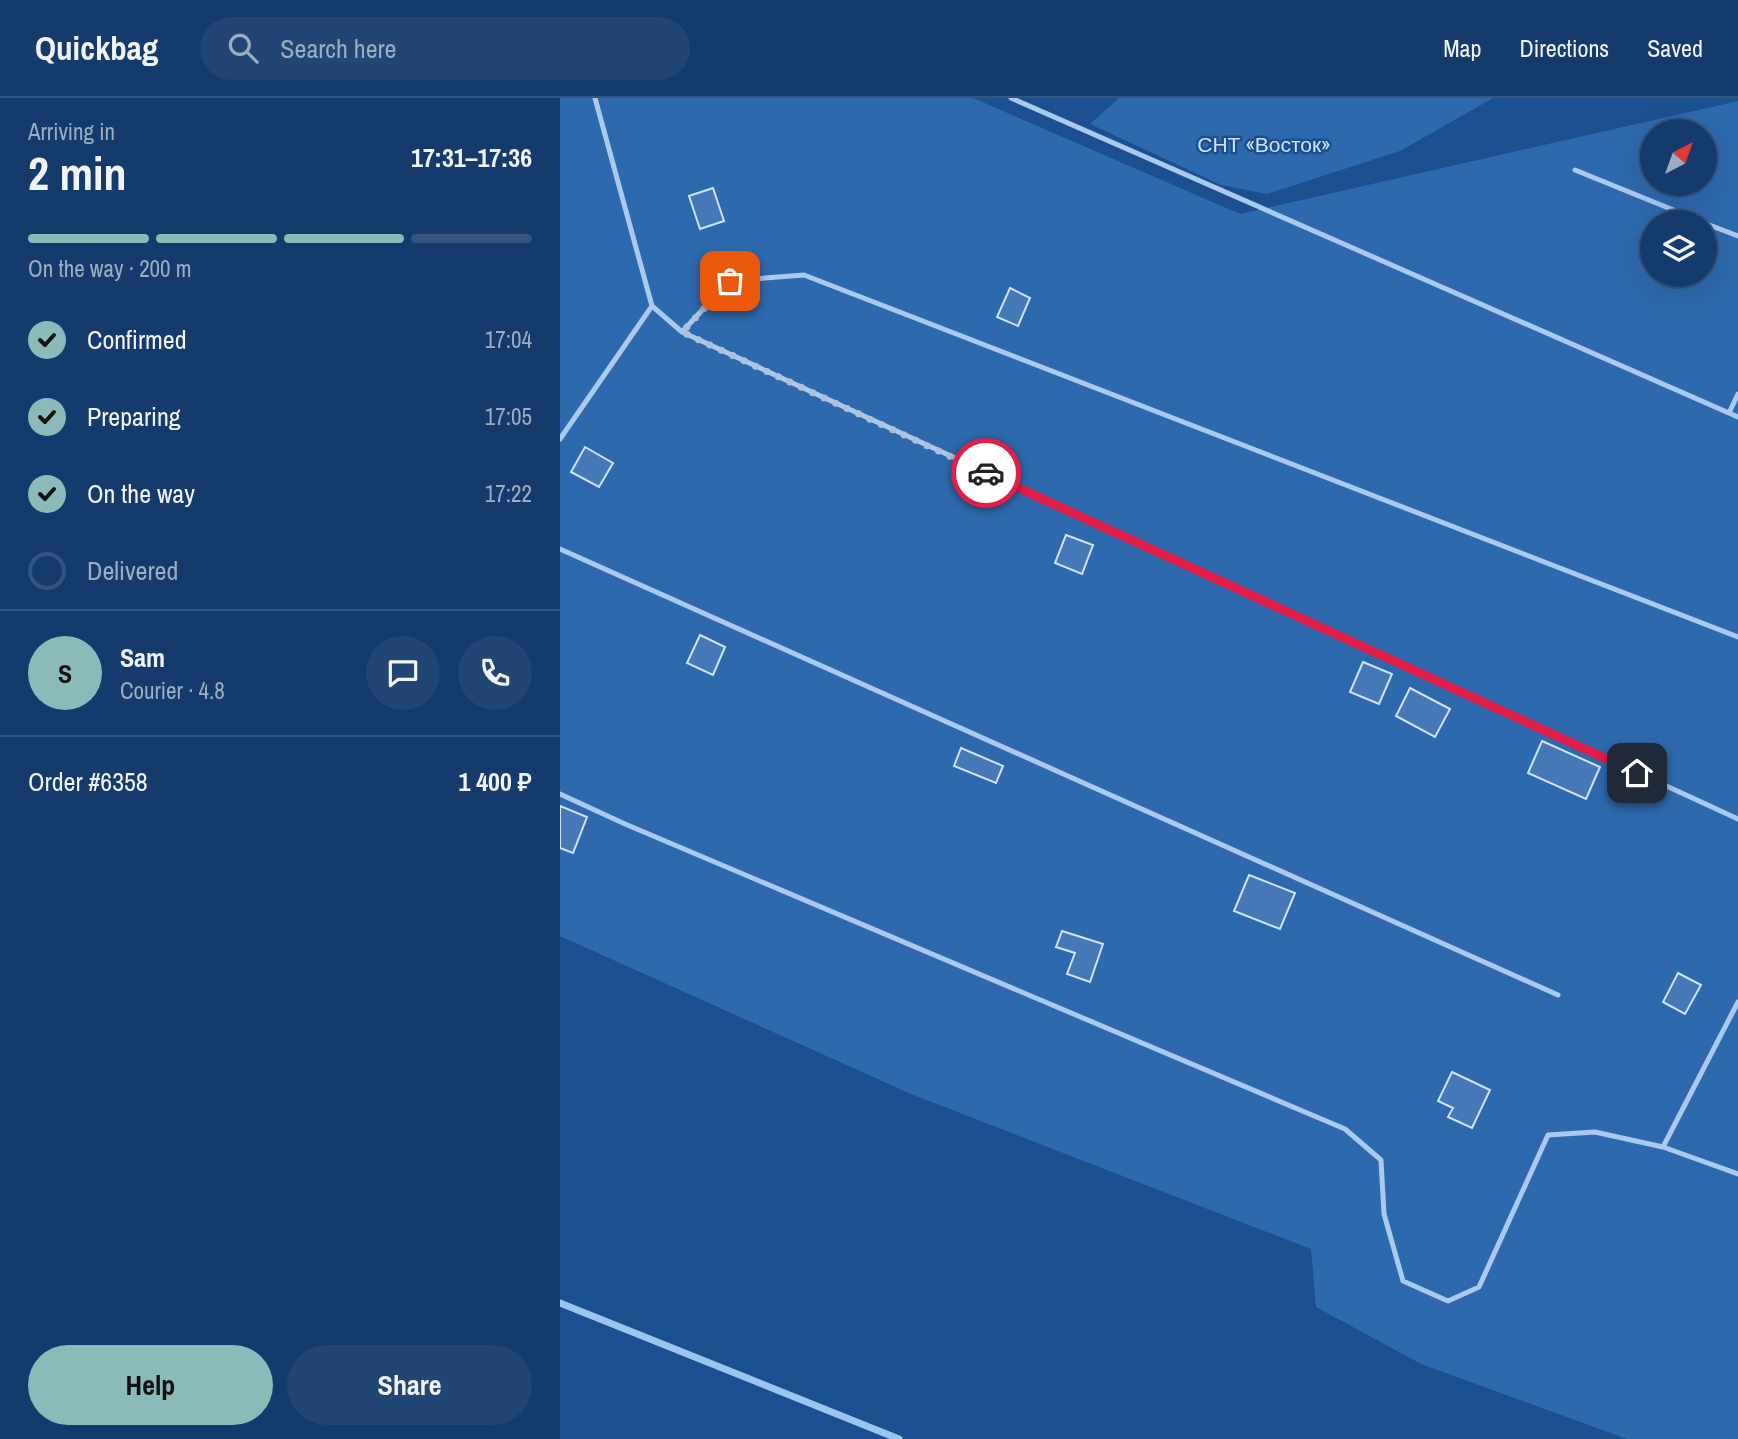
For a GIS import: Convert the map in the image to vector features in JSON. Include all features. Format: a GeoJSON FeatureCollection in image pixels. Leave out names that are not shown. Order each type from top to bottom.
{"type":"FeatureCollection","features":[{"type":"Feature","properties":{"kind":"lane"},"geometry":{"type":"LineString","coordinates":[[595,98],[652,306],[682,332],[1738,819]]}},
{"type":"Feature","properties":{"kind":"lane"},"geometry":{"type":"LineString","coordinates":[[1011,98],[1738,417]]}},
{"type":"Feature","properties":{"kind":"lane"},"geometry":{"type":"LineString","coordinates":[[1575,170],[1674,210]]}},
{"type":"Feature","properties":{"kind":"lane"},"geometry":{"type":"LineString","coordinates":[[1717,227],[1738,236]]}},
{"type":"Feature","properties":{"kind":"lane"},"geometry":{"type":"LineString","coordinates":[[682,332],[730,281],[804,275],[1738,637]]}},
{"type":"Feature","properties":{"kind":"lane"},"geometry":{"type":"LineString","coordinates":[[560,439],[652,306]]}},
{"type":"Feature","properties":{"kind":"lane"},"geometry":{"type":"LineString","coordinates":[[1729,414],[1738,394]]}},
{"type":"Feature","properties":{"kind":"lane"},"geometry":{"type":"LineString","coordinates":[[560,549],[1558,995]]}},
{"type":"Feature","properties":{"kind":"lane"},"geometry":{"type":"LineString","coordinates":[[560,794],[1345,1129],[1381,1160],[1384,1214],[1403,1281],[1448,1301],[1479,1287],[1548,1135],[1595,1132],[1663,1147],[1738,1174]]}},
{"type":"Feature","properties":{"kind":"lane"},"geometry":{"type":"LineString","coordinates":[[1663,1147],[1738,1002]]}},
{"type":"Feature","properties":{"kind":"green space"},"geometry":{"type":"Polygon","coordinates":[[[560,98],[973,98],[1240,214],[1640,123],[1640,196],[1717,196],[1717,119],[1659,119],[1738,101],[1738,1439],[1627,1439],[1421,1364],[1316,1307],[1311,1249],[911,1094],[560,936],[560,98]]]}},
{"type":"Feature","properties":{"kind":"green space","name":"СНТ «Восток»"},"geometry":{"type":"Polygon","coordinates":[[[1119,98],[1493,98],[1400,151],[1267,194],[1221,185],[1090,124],[1119,98]]]}},
{"type":"Feature","properties":{"kind":"building"},"geometry":{"type":"Polygon","coordinates":[[[713,188],[724,221],[700,229],[689,196],[713,188]]]}},
{"type":"Feature","properties":{"kind":"building"},"geometry":{"type":"Polygon","coordinates":[[[1010,288],[1030,298],[1018,326],[997,317],[1010,288]]]}},
{"type":"Feature","properties":{"kind":"building"},"geometry":{"type":"Polygon","coordinates":[[[585,447],[613,463],[599,487],[571,472],[585,447]]]}},
{"type":"Feature","properties":{"kind":"building"},"geometry":{"type":"Polygon","coordinates":[[[1066,535],[1093,545],[1082,574],[1055,563],[1066,535]]]}},
{"type":"Feature","properties":{"kind":"building"},"geometry":{"type":"Polygon","coordinates":[[[700,635],[725,647],[713,675],[687,663],[700,635]]]}},
{"type":"Feature","properties":{"kind":"building"},"geometry":{"type":"Polygon","coordinates":[[[1363,662],[1392,674],[1379,704],[1350,692],[1363,662]]]}},
{"type":"Feature","properties":{"kind":"building"},"geometry":{"type":"Polygon","coordinates":[[[1410,688],[1450,709],[1435,737],[1396,716],[1410,688]]]}},
{"type":"Feature","properties":{"kind":"building"},"geometry":{"type":"Polygon","coordinates":[[[1542,741],[1600,767],[1586,799],[1528,773],[1542,741]]]}},
{"type":"Feature","properties":{"kind":"building"},"geometry":{"type":"Polygon","coordinates":[[[961,748],[1003,766],[996,783],[954,766],[961,748]]]}},
{"type":"Feature","properties":{"kind":"building"},"geometry":{"type":"Polygon","coordinates":[[[560,806],[587,817],[573,853],[560,848],[560,806]]]}},
{"type":"Feature","properties":{"kind":"building"},"geometry":{"type":"Polygon","coordinates":[[[1249,875],[1295,893],[1280,929],[1234,911],[1249,875]]]}},
{"type":"Feature","properties":{"kind":"building"},"geometry":{"type":"Polygon","coordinates":[[[1062,931],[1103,944],[1090,982],[1067,974],[1075,953],[1056,947],[1062,931]]]}},
{"type":"Feature","properties":{"kind":"building"},"geometry":{"type":"Polygon","coordinates":[[[1678,973],[1701,985],[1685,1014],[1663,1002],[1678,973]]]}},
{"type":"Feature","properties":{"kind":"building"},"geometry":{"type":"Polygon","coordinates":[[[1452,1072],[1490,1090],[1472,1128],[1448,1117],[1453,1108],[1438,1101],[1452,1072]]]}},
{"type":"Feature","properties":{"kind":"waterway"},"geometry":{"type":"LineString","coordinates":[[560,1303],[899,1439]]}},
{"type":"Feature","properties":{"kind":"way so far"},"geometry":{"type":"LineString","coordinates":[[730,281],[682,332],[986,473]]}},
{"type":"Feature","properties":{"kind":"route"},"geometry":{"type":"LineString","coordinates":[[986,473],[1637,773]]}}]}
